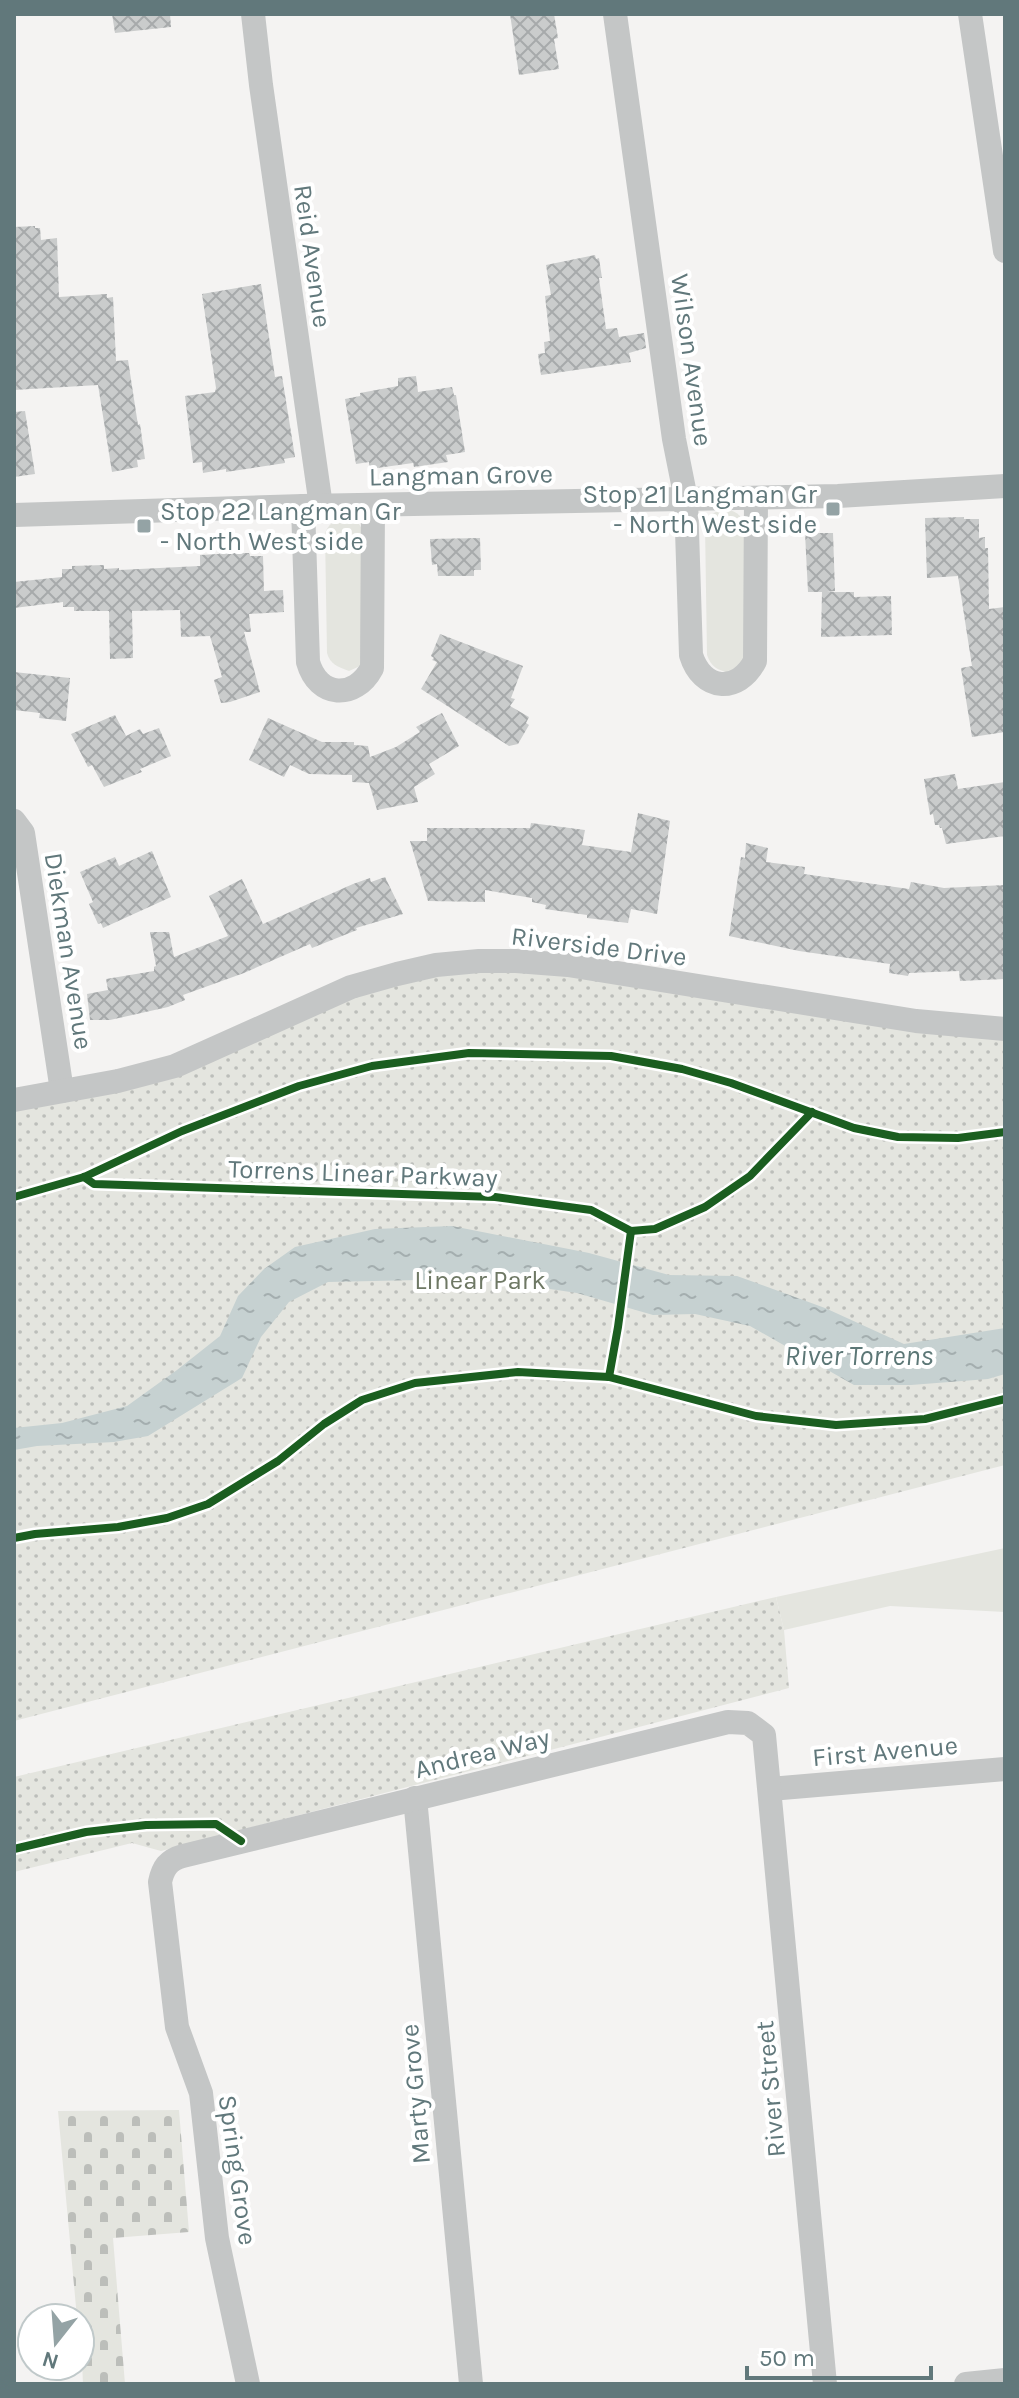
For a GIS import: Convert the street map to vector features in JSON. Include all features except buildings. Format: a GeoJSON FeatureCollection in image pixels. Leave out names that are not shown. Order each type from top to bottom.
{"type":"FeatureCollection","features":[{"type":"Feature","properties":{"kind":"street","name":"Reid Avenue"},"geometry":{"type":"LineString","coordinates":[[253,14],[312,506],[308,662],[311,673],[321,685],[340,691],[356,687],[366,679],[372,668],[373,505]]}},
{"type":"Feature","properties":{"kind":"street","name":"Wilson Avenue"},"geometry":{"type":"LineString","coordinates":[[615,14],[674,439],[686,499],[691,655],[695,667],[705,678],[723,684],[739,680],[749,672],[755,661],[756,498]]}},
{"type":"Feature","properties":{"kind":"street"},"geometry":{"type":"LineString","coordinates":[[970,14],[1005,251]]}},
{"type":"Feature","properties":{"kind":"street","name":"Langman Grove"},"geometry":{"type":"LineString","coordinates":[[14,515],[838,496],[1005,486]]}},
{"type":"Feature","properties":{"kind":"street","name":"Diekman Avenue"},"geometry":{"type":"LineString","coordinates":[[14,821],[23,833],[62,1091]]}},
{"type":"Feature","properties":{"kind":"street","name":"Riverside Drive"},"geometry":{"type":"LineString","coordinates":[[14,1100],[118,1081],[175,1066],[351,987],[436,965],[479,961],[568,965],[916,1021],[1005,1029]]}},
{"type":"Feature","properties":{"kind":"street","name":"Andrea Way"},"geometry":{"type":"LineString","coordinates":[[163,1869],[174,1858],[728,1722],[748,1723],[764,1735],[770,1789]]}},
{"type":"Feature","properties":{"kind":"street","name":"First Avenue"},"geometry":{"type":"LineString","coordinates":[[770,1789],[1005,1769]]}},
{"type":"Feature","properties":{"kind":"street","name":"River Street"},"geometry":{"type":"LineString","coordinates":[[770,1789],[825,2384]]}},
{"type":"Feature","properties":{"kind":"street","name":"Marty Grove"},"geometry":{"type":"LineString","coordinates":[[415,1798],[471,2384]]}},
{"type":"Feature","properties":{"kind":"street","name":"Spring Grove"},"geometry":{"type":"LineString","coordinates":[[163,1869],[160,1882],[177,2027],[201,2093],[217,2238],[248,2384]]}},
{"type":"Feature","properties":{"kind":"street"},"geometry":{"type":"LineString","coordinates":[[966,2384],[1005,2380]]}},
{"type":"Feature","properties":{"kind":"green space"},"geometry":{"type":"Polygon","coordinates":[[[720,510],[736,513],[746,525],[748,659],[729,673],[715,667],[707,655],[705,525],[710,515],[720,510]]]}},
{"type":"Feature","properties":{"kind":"green space"},"geometry":{"type":"Polygon","coordinates":[[[349,518],[359,524],[365,534],[360,666],[349,671],[335,665],[327,653],[325,533],[334,521],[349,518]]]}},
{"type":"Feature","properties":{"kind":"green space","name":"Linear Park"},"geometry":{"type":"Polygon","coordinates":[[[548,969],[1005,1034],[1005,1465],[14,1721],[14,1108],[381,984],[441,971],[548,969]]]}},
{"type":"Feature","properties":{"kind":"green space"},"geometry":{"type":"Polygon","coordinates":[[[1005,1548],[1005,1612],[890,1606],[784,1630],[776,1597],[1005,1548]]]}},
{"type":"Feature","properties":{"kind":"green space"},"geometry":{"type":"Polygon","coordinates":[[[776,1597],[784,1630],[789,1688],[161,1851],[132,1843],[14,1872],[14,1777],[776,1597]]]}},
{"type":"Feature","properties":{"kind":"green space"},"geometry":{"type":"Polygon","coordinates":[[[179,2110],[189,2232],[113,2238],[125,2384],[83,2384],[96,2382],[96,2302],[76,2302],[58,2111],[179,2110]]]}},
{"type":"Feature","properties":{"kind":"water","name":"River Torrens"},"geometry":{"type":"Polygon","coordinates":[[[452,1226],[589,1253],[669,1275],[737,1276],[825,1308],[904,1344],[1005,1328],[1005,1374],[988,1379],[911,1385],[854,1385],[750,1326],[695,1314],[653,1315],[577,1293],[496,1281],[328,1282],[289,1302],[261,1337],[242,1378],[148,1436],[114,1442],[14,1450],[14,1428],[62,1423],[127,1406],[177,1370],[220,1336],[238,1296],[264,1269],[295,1247],[375,1229],[452,1226]]]}},
{"type":"Feature","properties":{"kind":"cycle path"},"geometry":{"type":"LineString","coordinates":[[14,1197],[84,1177],[182,1131],[299,1086],[372,1066],[469,1053],[611,1056],[682,1069],[731,1083],[854,1128],[898,1137],[958,1138],[1005,1132]]}},
{"type":"Feature","properties":{"kind":"cycle path","name":"Torrens Linear Parkway"},"geometry":{"type":"LineString","coordinates":[[84,1177],[94,1184],[495,1197],[591,1210],[631,1231],[655,1229],[705,1207],[750,1176],[812,1112]]}},
{"type":"Feature","properties":{"kind":"cycle path"},"geometry":{"type":"LineString","coordinates":[[609,1377],[631,1231]]}},
{"type":"Feature","properties":{"kind":"cycle path"},"geometry":{"type":"LineString","coordinates":[[14,1538],[118,1527],[167,1518],[208,1504],[278,1461],[324,1424],[362,1400],[415,1383],[518,1372],[609,1377],[756,1416],[836,1425],[925,1419],[1005,1399]]}},
{"type":"Feature","properties":{"kind":"cycle path"},"geometry":{"type":"LineString","coordinates":[[14,1849],[86,1832],[146,1825],[216,1824],[241,1841]]}},
{"type":"Feature","properties":{"kind":"place","name":"Stop 21 Langman Gr - North West side"},"geometry":{"type":"Point","coordinates":[833,509]}},
{"type":"Feature","properties":{"kind":"place","name":"Stop 22 Langman Gr - North West side"},"geometry":{"type":"Point","coordinates":[144,526]}}]}
